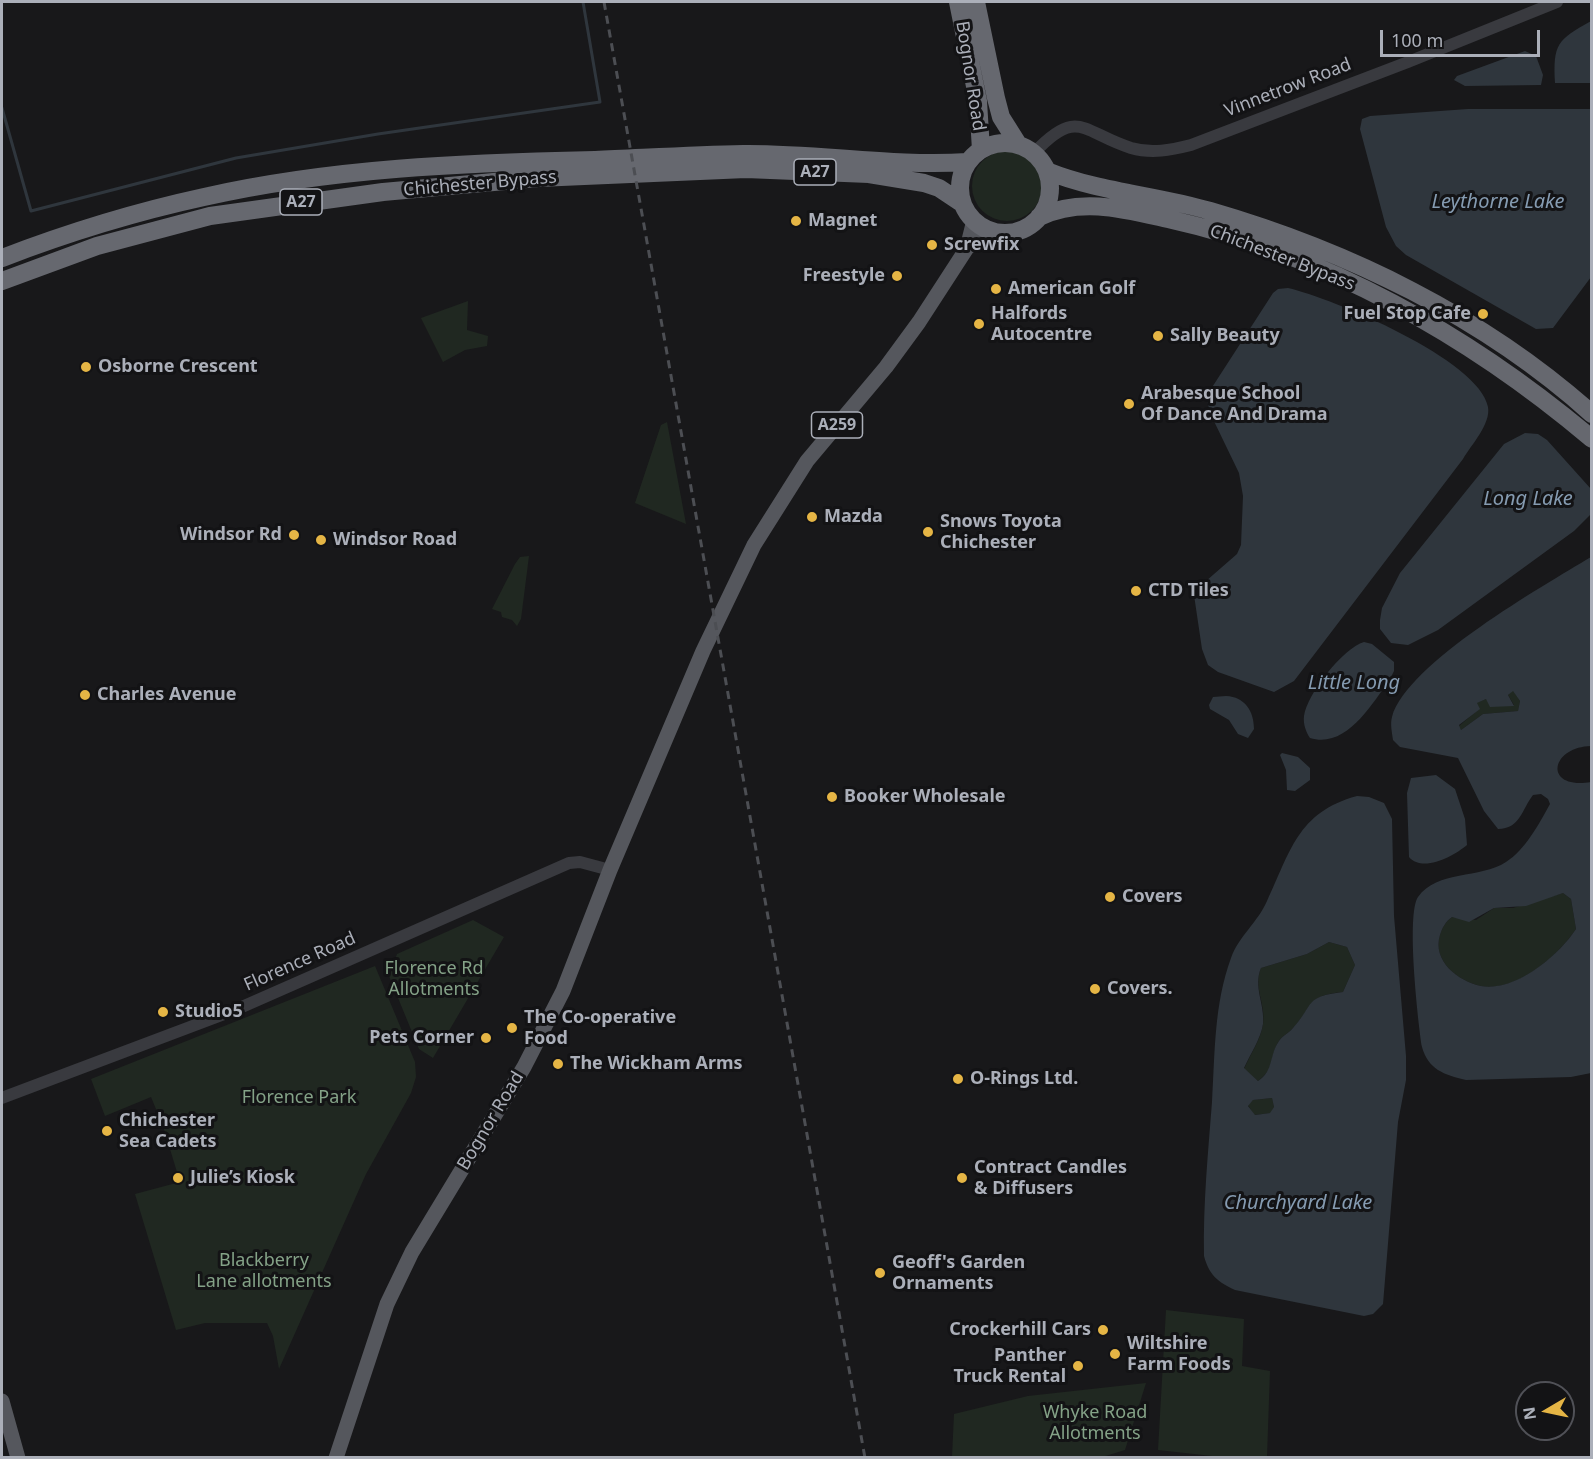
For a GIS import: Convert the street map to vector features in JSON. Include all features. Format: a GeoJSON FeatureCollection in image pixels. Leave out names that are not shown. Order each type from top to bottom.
{"type":"FeatureCollection","features":[{"type":"Feature","properties":{"kind":"highway","name":"Bognor Road"},"geometry":{"type":"LineString","coordinates":[[958,2],[978,101],[974,156]]}},
{"type":"Feature","properties":{"kind":"highway","name":"Bognor Road"},"geometry":{"type":"LineString","coordinates":[[976,2],[1001,117],[1018,144]]}},
{"type":"Feature","properties":{"kind":"highway"},"geometry":{"type":"LineString","coordinates":[[999,143],[1018,144],[1034,153],[1047,171],[1050,195],[1039,217],[1024,229],[1006,233],[994,231],[974,220],[963,204],[961,182],[974,156],[999,143]]}},
{"type":"Feature","properties":{"kind":"highway","name":"Chichester Bypass"},"geometry":{"type":"LineString","coordinates":[[2,258],[95,226],[203,197],[260,186],[382,169],[609,167],[804,155],[924,165],[974,156]]}},
{"type":"Feature","properties":{"kind":"highway","name":"Chichester Bypass"},"geometry":{"type":"LineString","coordinates":[[662,165],[869,174],[924,183],[939,188],[963,204]]}},
{"type":"Feature","properties":{"kind":"highway","name":"Chichester Bypass"},"geometry":{"type":"LineString","coordinates":[[2,281],[97,246],[161,227],[249,209],[609,167]]}},
{"type":"Feature","properties":{"kind":"highway","name":"Chichester Bypass"},"geometry":{"type":"LineString","coordinates":[[1047,171],[1076,183],[1208,210],[1277,232],[1344,259],[1449,311],[1544,376],[1592,414]]}},
{"type":"Feature","properties":{"kind":"highway","name":"Chichester Bypass"},"geometry":{"type":"LineString","coordinates":[[1039,217],[1056,209],[1103,206],[1215,231],[1306,263],[1382,297],[1440,328],[1517,380],[1592,439]]}},
{"type":"Feature","properties":{"kind":"main road","name":"A259"},"geometry":{"type":"LineString","coordinates":[[967,248],[974,220]]}},
{"type":"Feature","properties":{"kind":"main road"},"geometry":{"type":"LineString","coordinates":[[967,248],[1006,233]]}},
{"type":"Feature","properties":{"kind":"main road","name":"Bognor Road"},"geometry":{"type":"LineString","coordinates":[[336,1458],[387,1304],[412,1252],[524,1067],[563,991],[610,870],[703,651],[754,546],[791,484],[886,367],[967,248]]}},
{"type":"Feature","properties":{"kind":"main road"},"geometry":{"type":"LineString","coordinates":[[2,1401],[18,1458]]}},
{"type":"Feature","properties":{"kind":"street","name":"Vinnetrow Road"},"geometry":{"type":"LineString","coordinates":[[1034,153],[1052,135],[1071,126],[1084,127],[1145,151],[1160,151],[1191,145],[1557,2]]}},
{"type":"Feature","properties":{"kind":"street","name":"Florence Road"},"geometry":{"type":"LineString","coordinates":[[2,1098],[235,1010],[569,863],[580,862],[610,870]]}},
{"type":"Feature","properties":{"kind":"green space"},"geometry":{"type":"Polygon","coordinates":[[[1000,151],[1014,151],[1027,157],[1036,166],[1042,179],[1040,199],[1032,211],[1014,221],[1000,221],[987,215],[978,206],[972,193],[972,179],[978,166],[987,157],[1000,151]]]}},
{"type":"Feature","properties":{"kind":"green space"},"geometry":{"type":"Polygon","coordinates":[[[468,301],[467,330],[488,336],[487,346],[465,350],[443,362],[421,318],[468,301]]]}},
{"type":"Feature","properties":{"kind":"green space"},"geometry":{"type":"Polygon","coordinates":[[[667,422],[686,524],[635,503],[661,425],[667,422]]]}},
{"type":"Feature","properties":{"kind":"green space"},"geometry":{"type":"Polygon","coordinates":[[[529,556],[521,619],[517,626],[512,620],[502,617],[501,612],[492,609],[515,564],[520,557],[529,556]]]}},
{"type":"Feature","properties":{"kind":"green space"},"geometry":{"type":"Polygon","coordinates":[[[1513,690],[1520,701],[1518,711],[1483,714],[1461,730],[1459,726],[1479,709],[1476,703],[1486,699],[1514,705],[1508,695],[1513,690]]]}},
{"type":"Feature","properties":{"kind":"green space"},"geometry":{"type":"Polygon","coordinates":[[[1563,893],[1571,899],[1576,929],[1548,960],[1522,978],[1494,987],[1481,986],[1456,975],[1443,961],[1440,953],[1440,935],[1444,925],[1452,917],[1476,920],[1494,908],[1513,908],[1563,893]]]}},
{"type":"Feature","properties":{"kind":"green space","name":"Florence Rd Allotments"},"geometry":{"type":"Polygon","coordinates":[[[473,920],[504,937],[433,1058],[419,1049],[389,976],[397,954],[473,920]]]}},
{"type":"Feature","properties":{"kind":"green space"},"geometry":{"type":"Polygon","coordinates":[[[1329,942],[1347,947],[1355,965],[1343,992],[1322,996],[1311,1003],[1300,1020],[1279,1041],[1270,1067],[1258,1081],[1244,1069],[1262,1030],[1263,1009],[1258,982],[1261,968],[1307,954],[1329,942]]]}},
{"type":"Feature","properties":{"kind":"green space","name":"Florence Park"},"geometry":{"type":"Polygon","coordinates":[[[375,966],[415,1062],[416,1077],[411,1093],[366,1174],[279,1369],[273,1336],[267,1323],[205,1323],[176,1330],[135,1194],[180,1182],[163,1126],[151,1097],[105,1116],[91,1079],[375,966]]]}},
{"type":"Feature","properties":{"kind":"green space"},"geometry":{"type":"Polygon","coordinates":[[[1272,1098],[1274,1107],[1271,1113],[1254,1115],[1248,1105],[1253,1100],[1272,1098]]]}},
{"type":"Feature","properties":{"kind":"green space"},"geometry":{"type":"Polygon","coordinates":[[[1166,1310],[1244,1319],[1242,1366],[1270,1371],[1267,1457],[1221,1457],[1158,1450],[1166,1310]]]}},
{"type":"Feature","properties":{"kind":"green space","name":"Whyke Road Allotments"},"geometry":{"type":"Polygon","coordinates":[[[1146,1383],[1125,1450],[1099,1458],[952,1457],[954,1414],[1028,1396],[1146,1383]]]}},
{"type":"Feature","properties":{"kind":"water"},"geometry":{"type":"Polygon","coordinates":[[[1591,21],[1591,83],[1555,83],[1555,60],[1560,44],[1571,33],[1591,21]]]}},
{"type":"Feature","properties":{"kind":"water"},"geometry":{"type":"Polygon","coordinates":[[[1525,51],[1536,56],[1543,75],[1541,85],[1465,86],[1454,80],[1457,76],[1525,51]]]}},
{"type":"Feature","properties":{"kind":"water","name":"Leythorne Lake"},"geometry":{"type":"Polygon","coordinates":[[[1468,109],[1591,109],[1591,277],[1553,328],[1536,329],[1406,255],[1396,246],[1386,227],[1360,129],[1362,119],[1370,116],[1468,109]]]}},
{"type":"Feature","properties":{"kind":"water"},"geometry":{"type":"Polygon","coordinates":[[[1288,288],[1337,304],[1433,351],[1460,370],[1479,389],[1488,407],[1488,414],[1484,427],[1463,459],[1294,681],[1274,692],[1218,672],[1208,665],[1202,649],[1194,595],[1198,588],[1237,554],[1241,545],[1243,496],[1239,473],[1211,415],[1207,401],[1209,392],[1273,293],[1278,289],[1288,288]]]}},
{"type":"Feature","properties":{"kind":"water","name":"Long Lake"},"geometry":{"type":"Polygon","coordinates":[[[1525,433],[1538,434],[1547,440],[1591,489],[1591,514],[1574,531],[1438,630],[1408,645],[1391,643],[1380,629],[1380,620],[1382,608],[1400,573],[1504,444],[1525,433]]]}},
{"type":"Feature","properties":{"kind":"water"},"geometry":{"type":"Polygon","coordinates":[[[1591,557],[1591,746],[1577,748],[1567,753],[1560,760],[1558,767],[1559,774],[1565,780],[1576,783],[1591,782],[1591,1073],[1571,1077],[1466,1080],[1438,1070],[1428,1061],[1422,1047],[1413,945],[1413,924],[1418,897],[1426,888],[1436,883],[1484,871],[1506,862],[1531,836],[1550,804],[1548,799],[1541,794],[1533,795],[1516,822],[1511,826],[1498,829],[1484,811],[1458,758],[1400,747],[1393,740],[1391,720],[1403,696],[1423,673],[1449,650],[1511,606],[1591,557]],[[1513,691],[1508,695],[1514,706],[1490,707],[1486,699],[1477,703],[1480,709],[1459,725],[1461,730],[1483,714],[1518,711],[1520,701],[1513,691]],[[1563,893],[1526,906],[1494,908],[1469,922],[1452,917],[1444,925],[1440,935],[1440,953],[1443,961],[1456,975],[1481,986],[1508,983],[1535,970],[1559,950],[1576,929],[1571,899],[1563,893]]]}},
{"type":"Feature","properties":{"kind":"water","name":"Little Long"},"geometry":{"type":"Polygon","coordinates":[[[1364,642],[1372,644],[1394,662],[1394,671],[1389,681],[1366,712],[1346,731],[1323,740],[1310,738],[1305,728],[1304,716],[1312,696],[1337,662],[1346,653],[1364,642]]]}},
{"type":"Feature","properties":{"kind":"water"},"geometry":{"type":"Polygon","coordinates":[[[1226,696],[1243,702],[1250,711],[1254,729],[1248,738],[1238,734],[1229,720],[1210,709],[1209,705],[1213,697],[1226,696]]]}},
{"type":"Feature","properties":{"kind":"water"},"geometry":{"type":"Polygon","coordinates":[[[1282,753],[1298,757],[1310,768],[1310,780],[1295,791],[1287,790],[1286,770],[1280,755],[1282,753]]]}},
{"type":"Feature","properties":{"kind":"water"},"geometry":{"type":"Polygon","coordinates":[[[1436,775],[1455,789],[1465,819],[1467,845],[1438,861],[1415,862],[1409,857],[1407,793],[1411,778],[1436,775]]]}},
{"type":"Feature","properties":{"kind":"water","name":"Churchyard Lake"},"geometry":{"type":"Polygon","coordinates":[[[1357,796],[1369,797],[1384,803],[1392,819],[1394,916],[1406,1056],[1406,1080],[1398,1122],[1383,1304],[1373,1314],[1364,1316],[1235,1290],[1215,1277],[1204,1256],[1205,1198],[1215,1047],[1218,1011],[1225,975],[1234,950],[1263,909],[1298,836],[1321,812],[1357,796]],[[1329,942],[1307,954],[1261,968],[1258,982],[1263,1024],[1258,1041],[1244,1068],[1258,1081],[1267,1072],[1279,1041],[1300,1020],[1311,1003],[1321,996],[1343,992],[1355,965],[1347,947],[1329,942]],[[1272,1098],[1253,1100],[1248,1106],[1255,1115],[1270,1113],[1274,1107],[1272,1098]]]}},
{"type":"Feature","properties":{"kind":"waterway"},"geometry":{"type":"LineString","coordinates":[[2,108],[31,211],[236,158],[378,134],[600,102],[583,2]]}},
{"type":"Feature","properties":{"kind":"railway"},"geometry":{"type":"LineString","coordinates":[[604,2],[865,1458]]}},
{"type":"Feature","properties":{"kind":"place","name":"Magnet"},"geometry":{"type":"Point","coordinates":[796,221]}},
{"type":"Feature","properties":{"kind":"place","name":"Screwfix"},"geometry":{"type":"Point","coordinates":[932,245]}},
{"type":"Feature","properties":{"kind":"place","name":"Freestyle"},"geometry":{"type":"Point","coordinates":[897,276]}},
{"type":"Feature","properties":{"kind":"place","name":"American Golf"},"geometry":{"type":"Point","coordinates":[996,289]}},
{"type":"Feature","properties":{"kind":"place","name":"Fuel Stop Cafe"},"geometry":{"type":"Point","coordinates":[1483,314]}},
{"type":"Feature","properties":{"kind":"place","name":"Halfords Autocentre"},"geometry":{"type":"Point","coordinates":[979,324]}},
{"type":"Feature","properties":{"kind":"place","name":"Sally Beauty"},"geometry":{"type":"Point","coordinates":[1158,336]}},
{"type":"Feature","properties":{"kind":"place","name":"Osborne Crescent"},"geometry":{"type":"Point","coordinates":[86,367]}},
{"type":"Feature","properties":{"kind":"place","name":"Arabesque School Of Dance And Drama"},"geometry":{"type":"Point","coordinates":[1129,404]}},
{"type":"Feature","properties":{"kind":"place","name":"Mazda"},"geometry":{"type":"Point","coordinates":[812,517]}},
{"type":"Feature","properties":{"kind":"place","name":"Snows Toyota Chichester"},"geometry":{"type":"Point","coordinates":[928,532]}},
{"type":"Feature","properties":{"kind":"place","name":"Windsor Rd"},"geometry":{"type":"Point","coordinates":[294,535]}},
{"type":"Feature","properties":{"kind":"place","name":"Windsor Road"},"geometry":{"type":"Point","coordinates":[321,540]}},
{"type":"Feature","properties":{"kind":"place","name":"CTD Tiles"},"geometry":{"type":"Point","coordinates":[1136,591]}},
{"type":"Feature","properties":{"kind":"place","name":"Charles Avenue"},"geometry":{"type":"Point","coordinates":[85,695]}},
{"type":"Feature","properties":{"kind":"place","name":"Booker Wholesale"},"geometry":{"type":"Point","coordinates":[832,797]}},
{"type":"Feature","properties":{"kind":"place","name":"Covers"},"geometry":{"type":"Point","coordinates":[1110,897]}},
{"type":"Feature","properties":{"kind":"place","name":"Covers."},"geometry":{"type":"Point","coordinates":[1095,989]}},
{"type":"Feature","properties":{"kind":"place","name":"Studio5"},"geometry":{"type":"Point","coordinates":[163,1012]}},
{"type":"Feature","properties":{"kind":"place","name":"The Co-operative Food"},"geometry":{"type":"Point","coordinates":[512,1028]}},
{"type":"Feature","properties":{"kind":"place","name":"Pets Corner"},"geometry":{"type":"Point","coordinates":[486,1038]}},
{"type":"Feature","properties":{"kind":"place","name":"The Wickham Arms"},"geometry":{"type":"Point","coordinates":[558,1064]}},
{"type":"Feature","properties":{"kind":"place","name":"O-Rings Ltd."},"geometry":{"type":"Point","coordinates":[958,1079]}},
{"type":"Feature","properties":{"kind":"place","name":"Chichester Sea Cadets"},"geometry":{"type":"Point","coordinates":[107,1131]}},
{"type":"Feature","properties":{"kind":"place","name":"Julie’s Kiosk"},"geometry":{"type":"Point","coordinates":[178,1178]}},
{"type":"Feature","properties":{"kind":"place","name":"Contract Candles & Diffusers"},"geometry":{"type":"Point","coordinates":[962,1178]}},
{"type":"Feature","properties":{"kind":"place","name":"Geoff's Garden Ornaments"},"geometry":{"type":"Point","coordinates":[880,1273]}},
{"type":"Feature","properties":{"kind":"place","name":"Crockerhill Cars"},"geometry":{"type":"Point","coordinates":[1103,1330]}},
{"type":"Feature","properties":{"kind":"place","name":"Wiltshire Farm Foods"},"geometry":{"type":"Point","coordinates":[1115,1354]}},
{"type":"Feature","properties":{"kind":"place","name":"Panther Truck Rental"},"geometry":{"type":"Point","coordinates":[1078,1366]}},
{"type":"Feature","properties":{"kind":"park label","name":"Blackberry Lane allotments"},"geometry":{"type":"Point","coordinates":[264,1271]}}]}
